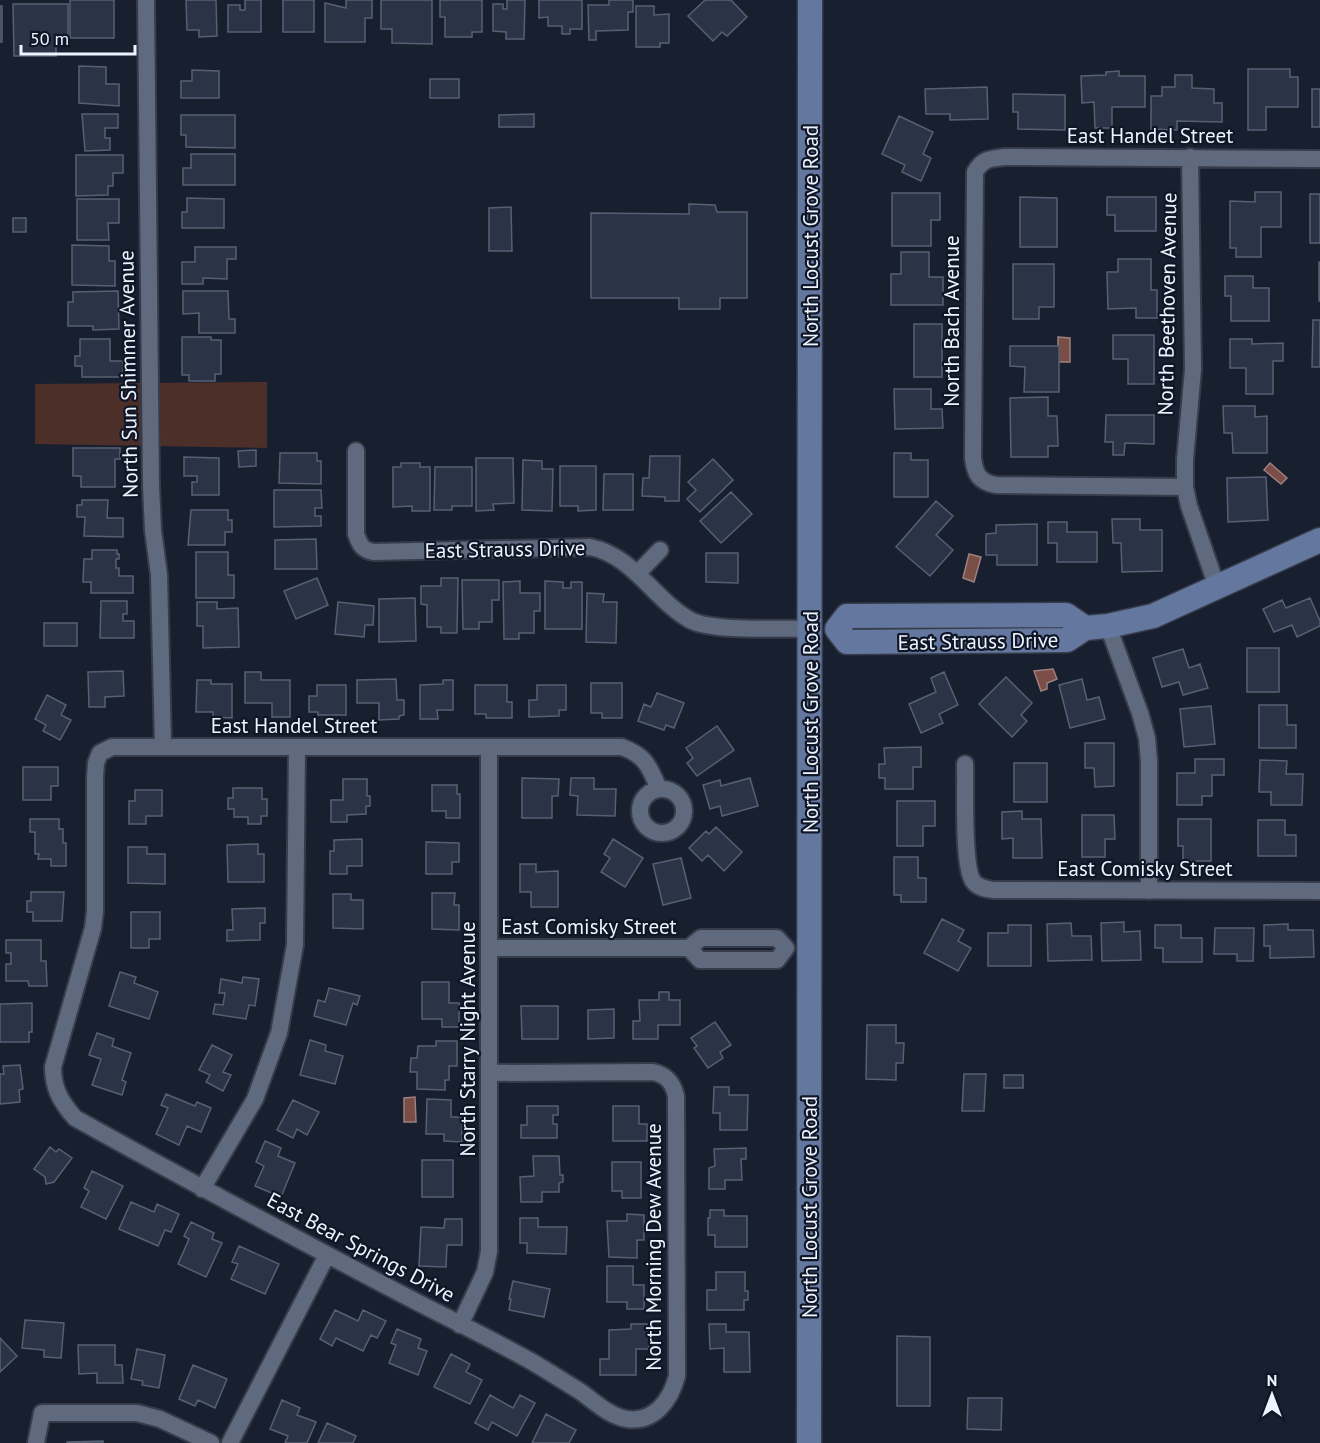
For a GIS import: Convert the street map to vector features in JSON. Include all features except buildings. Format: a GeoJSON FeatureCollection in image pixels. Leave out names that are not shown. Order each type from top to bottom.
{"type":"FeatureCollection","features":[{"type":"Feature","properties":{"kind":"main road","name":"North Locust Grove Road"},"geometry":{"type":"LineString","coordinates":[[809,1443],[797,948],[810,629],[810,0]]}},
{"type":"Feature","properties":{"kind":"main road","name":"East Strauss Drive"},"geometry":{"type":"LineString","coordinates":[[810,629],[837,629],[847,642],[1067,640],[1097,627],[1153,616],[1320,540]]}},
{"type":"Feature","properties":{"kind":"street","name":"North Sun Shimmer Avenue"},"geometry":{"type":"LineString","coordinates":[[146,0],[151,486],[153,530],[159,574],[163,746]]}},
{"type":"Feature","properties":{"kind":"street","name":"East Handel Street"},"geometry":{"type":"LineString","coordinates":[[980,163],[1005,157],[1320,159]]}},
{"type":"Feature","properties":{"kind":"street","name":"North Beethoven Avenue"},"geometry":{"type":"LineString","coordinates":[[1190,157],[1193,369],[1185,460],[1185,487],[1189,506],[1217,587]]}},
{"type":"Feature","properties":{"kind":"street","name":"North Bach Avenue"},"geometry":{"type":"LineString","coordinates":[[980,163],[975,172],[974,183],[972,458],[975,471],[980,479],[987,484],[996,485],[1185,487]]}},
{"type":"Feature","properties":{"kind":"street","name":"East Strauss Drive"},"geometry":{"type":"LineString","coordinates":[[357,451],[357,534],[365,550],[374,552],[590,547],[615,556],[670,606],[692,621],[720,627],[810,629]]}},
{"type":"Feature","properties":{"kind":"street"},"geometry":{"type":"LineString","coordinates":[[637,574],[660,550]]}},
{"type":"Feature","properties":{"kind":"street"},"geometry":{"type":"LineString","coordinates":[[1097,627],[1140,713],[1147,738],[1149,891]]}},
{"type":"Feature","properties":{"kind":"street","name":"East Handel Street"},"geometry":{"type":"LineString","coordinates":[[57,1091],[53,1078],[53,1067],[87,952],[94,920],[95,777],[96,763],[100,753],[112,747],[163,746],[622,747],[637,753],[648,764],[659,789]]}},
{"type":"Feature","properties":{"kind":"street"},"geometry":{"type":"LineString","coordinates":[[202,1189],[255,1099],[279,1033],[295,945],[297,747]]}},
{"type":"Feature","properties":{"kind":"street","name":"North Starry Night Avenue"},"geometry":{"type":"LineString","coordinates":[[460,1325],[485,1272],[489,1251],[489,747]]}},
{"type":"Feature","properties":{"kind":"street","name":"East Comisky Street"},"geometry":{"type":"LineString","coordinates":[[965,764],[967,860],[972,880],[980,888],[993,890],[1320,891]]}},
{"type":"Feature","properties":{"kind":"street","name":"East Comisky Street"},"geometry":{"type":"LineString","coordinates":[[490,948],[689,948],[701,938],[777,938],[797,948]]}},
{"type":"Feature","properties":{"kind":"street","name":"North Morning Dew Avenue"},"geometry":{"type":"LineString","coordinates":[[489,1073],[653,1072],[660,1073],[674,1085],[676,1096],[677,1376],[668,1398],[655,1412]]}},
{"type":"Feature","properties":{"kind":"street","name":"East Bear Springs Drive"},"geometry":{"type":"LineString","coordinates":[[57,1091],[61,1102],[75,1118],[202,1189],[527,1359],[607,1411],[627,1419],[640,1419],[655,1412]]}},
{"type":"Feature","properties":{"kind":"street"},"geometry":{"type":"LineString","coordinates":[[230,1443],[327,1255]]}},
{"type":"Feature","properties":{"kind":"street"},"geometry":{"type":"LineString","coordinates":[[36,1443],[42,1413],[137,1413],[160,1419],[211,1443]]}},
{"type":"Feature","properties":{"kind":"shaded area"},"geometry":{"type":"Polygon","coordinates":[[[1058,337],[1070,338],[1070,362],[1058,362],[1058,337]]]}},
{"type":"Feature","properties":{"kind":"shaded area"},"geometry":{"type":"Polygon","coordinates":[[[267,382],[267,448],[35,444],[35,384],[267,382]]]}},
{"type":"Feature","properties":{"kind":"shaded area"},"geometry":{"type":"Polygon","coordinates":[[[1270,463],[1287,478],[1281,484],[1264,470],[1270,463]]]}},
{"type":"Feature","properties":{"kind":"shaded area"},"geometry":{"type":"Polygon","coordinates":[[[969,554],[981,557],[974,582],[963,578],[969,554]]]}},
{"type":"Feature","properties":{"kind":"shaded area"},"geometry":{"type":"Polygon","coordinates":[[[1053,669],[1057,679],[1047,683],[1047,689],[1041,691],[1034,671],[1053,669]]]}},
{"type":"Feature","properties":{"kind":"shaded area"},"geometry":{"type":"Polygon","coordinates":[[[415,1097],[416,1122],[404,1122],[404,1098],[415,1097]]]}}]}
